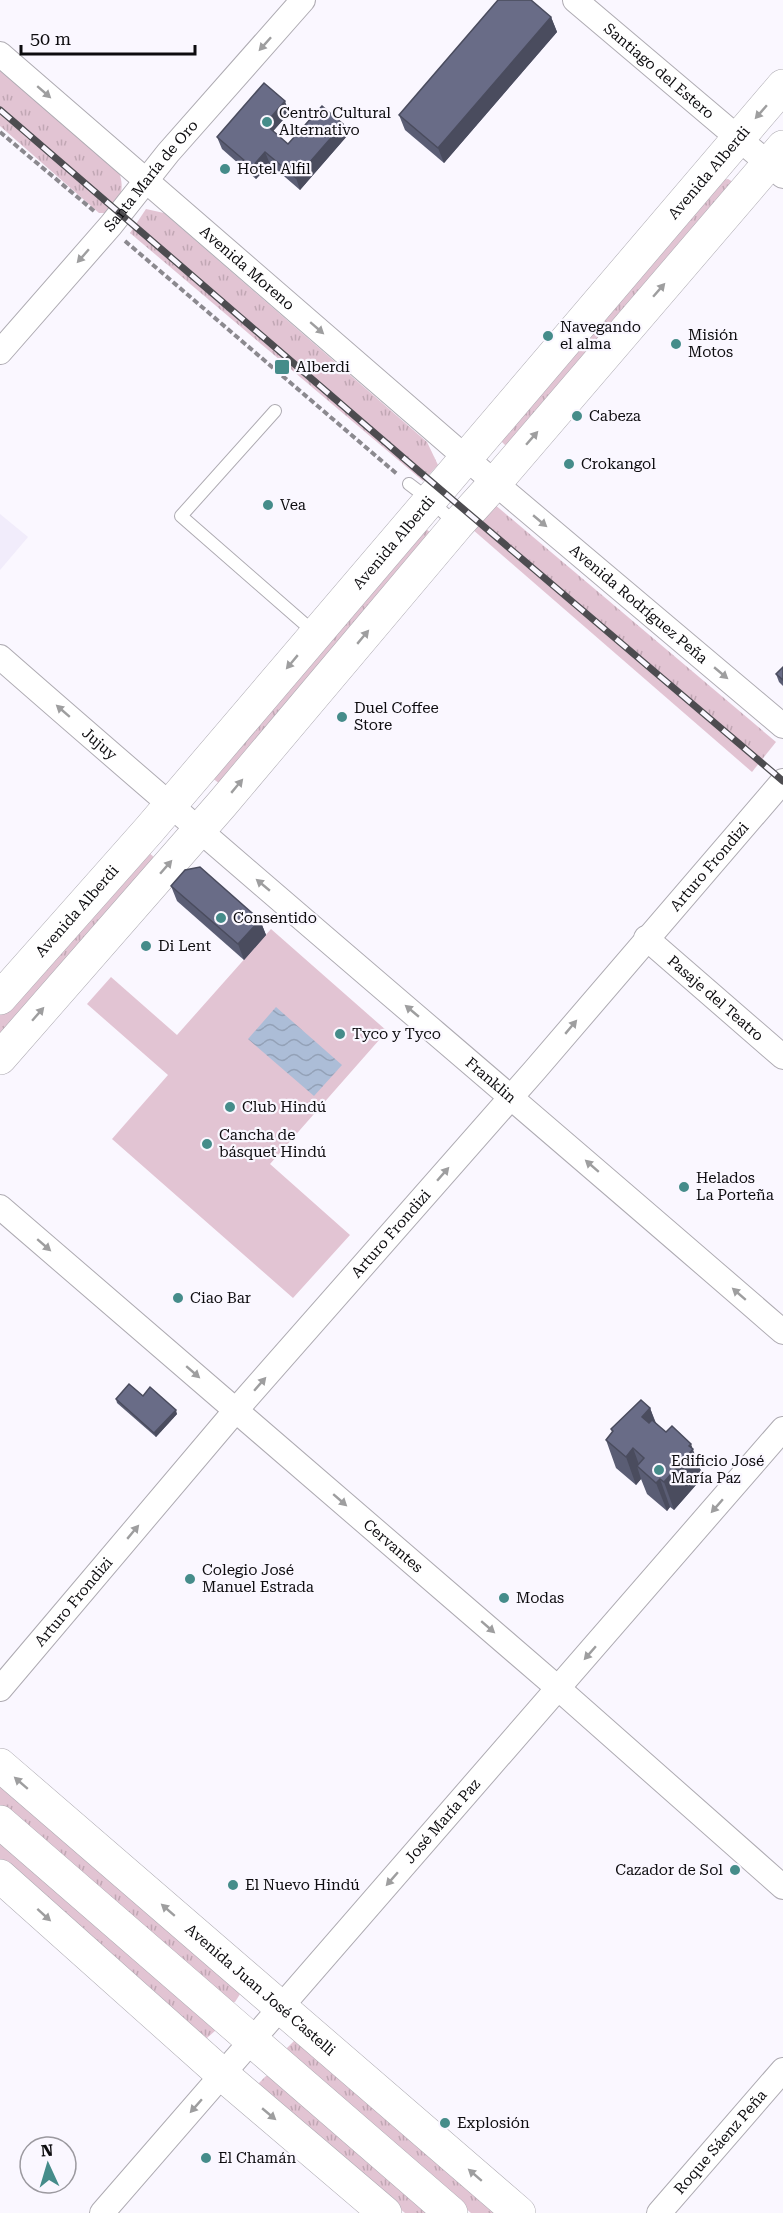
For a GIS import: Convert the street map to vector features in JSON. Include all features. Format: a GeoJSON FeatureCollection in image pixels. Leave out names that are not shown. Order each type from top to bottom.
{"type":"FeatureCollection","features":[{"type":"Feature","properties":{"kind":"main road","name":"Avenida Alberdi"},"geometry":{"type":"LineString","coordinates":[[0,998],[170,805],[316,634],[420,492],[466,458],[783,86]]}},
{"type":"Feature","properties":{"kind":"main road"},"geometry":{"type":"LineString","coordinates":[[0,1058],[198,830],[457,525],[778,162]]}},
{"type":"Feature","properties":{"kind":"main road","name":"Avenida Juan José Castelli"},"geometry":{"type":"LineString","coordinates":[[0,1765],[519,2213]]}},
{"type":"Feature","properties":{"kind":"main road"},"geometry":{"type":"LineString","coordinates":[[0,1822],[251,2042],[451,2213]]}},
{"type":"Feature","properties":{"kind":"main road"},"geometry":{"type":"LineString","coordinates":[[0,1876],[223,2075],[385,2213]]}},
{"type":"Feature","properties":{"kind":"street","name":"Santa María de Oro"},"geometry":{"type":"LineString","coordinates":[[0,352],[303,0]]}},
{"type":"Feature","properties":{"kind":"street","name":"Santiago del Estero"},"geometry":{"type":"LineString","coordinates":[[575,0],[738,137],[778,162]]}},
{"type":"Feature","properties":{"kind":"street","name":"Avenida Moreno"},"geometry":{"type":"LineString","coordinates":[[0,54],[495,483]]}},
{"type":"Feature","properties":{"kind":"street","name":"Avenida Rodríguez Peña"},"geometry":{"type":"LineString","coordinates":[[495,483],[783,726]]}},
{"type":"Feature","properties":{"kind":"street","name":"Jujuy"},"geometry":{"type":"LineString","coordinates":[[0,657],[198,830]]}},
{"type":"Feature","properties":{"kind":"street","name":"Arturo Frondizi"},"geometry":{"type":"LineString","coordinates":[[0,1689],[236,1410],[512,1096],[783,781]]}},
{"type":"Feature","properties":{"kind":"street","name":"Franklin"},"geometry":{"type":"LineString","coordinates":[[198,830],[512,1096],[783,1332]]}},
{"type":"Feature","properties":{"kind":"street","name":"Pasaje del Teatro"},"geometry":{"type":"LineString","coordinates":[[646,938],[783,1058]]}},
{"type":"Feature","properties":{"kind":"street","name":"Cervantes"},"geometry":{"type":"LineString","coordinates":[[0,1207],[559,1689],[783,1887]]}},
{"type":"Feature","properties":{"kind":"street","name":"José María Paz"},"geometry":{"type":"LineString","coordinates":[[102,2213],[783,1430]]}},
{"type":"Feature","properties":{"kind":"street","name":"Roque Sáenz Peña"},"geometry":{"type":"LineString","coordinates":[[659,2213],[783,2070]]}},
{"type":"Feature","properties":{"kind":"lane"},"geometry":{"type":"LineString","coordinates":[[275,411],[181,516],[316,634]]}},
{"type":"Feature","properties":{"kind":"lane"},"geometry":{"type":"LineString","coordinates":[[420,492],[457,525]]}},
{"type":"Feature","properties":{"kind":"path"},"geometry":{"type":"LineString","coordinates":[[0,132],[111,225],[130,248],[420,492]]}},
{"type":"Feature","properties":{"kind":"shaded area"},"geometry":{"type":"Polygon","coordinates":[[[0,514],[28,537],[0,570],[0,514]]]}},
{"type":"Feature","properties":{"kind":"green space"},"geometry":{"type":"Polygon","coordinates":[[[0,66],[118,168],[121,192],[109,213],[99,213],[0,126],[0,66]]]}},
{"type":"Feature","properties":{"kind":"green space"},"geometry":{"type":"Polygon","coordinates":[[[728,179],[733,182],[516,441],[505,445],[499,439],[721,180],[728,179]]]}},
{"type":"Feature","properties":{"kind":"green space"},"geometry":{"type":"Polygon","coordinates":[[[146,209],[164,213],[427,442],[438,465],[423,481],[130,233],[146,209]]]}},
{"type":"Feature","properties":{"kind":"green space"},"geometry":{"type":"Polygon","coordinates":[[[494,504],[776,742],[752,772],[472,529],[494,504]]]}},
{"type":"Feature","properties":{"kind":"green space"},"geometry":{"type":"Polygon","coordinates":[[[422,525],[434,536],[220,784],[207,774],[422,525]]]}},
{"type":"Feature","properties":{"kind":"green space"},"geometry":{"type":"Polygon","coordinates":[[[146,850],[156,859],[0,1037],[0,1014],[146,850]]]}},
{"type":"Feature","properties":{"kind":"green space","name":"Club Hindú"},"geometry":{"type":"Polygon","coordinates":[[[271,929],[387,1031],[270,1164],[350,1235],[293,1298],[112,1139],[168,1075],[87,1004],[111,977],[177,1035],[271,929]]]}},
{"type":"Feature","properties":{"kind":"green space"},"geometry":{"type":"Polygon","coordinates":[[[0,1783],[242,1991],[235,2002],[229,2003],[0,1805],[0,1783]]]}},
{"type":"Feature","properties":{"kind":"green space"},"geometry":{"type":"Polygon","coordinates":[[[0,1838],[216,2030],[207,2038],[197,2036],[0,1862],[0,1838]]]}},
{"type":"Feature","properties":{"kind":"green space"},"geometry":{"type":"Polygon","coordinates":[[[295,2040],[501,2213],[471,2213],[288,2056],[287,2048],[295,2040]]]}},
{"type":"Feature","properties":{"kind":"green space"},"geometry":{"type":"Polygon","coordinates":[[[266,2076],[273,2076],[430,2213],[405,2213],[261,2091],[259,2083],[266,2076]]]}},
{"type":"Feature","properties":{"kind":"water"},"geometry":{"type":"Polygon","coordinates":[[[276,1007],[342,1065],[314,1096],[248,1039],[276,1007]]]}},
{"type":"Feature","properties":{"kind":"building"},"geometry":{"type":"Polygon","coordinates":[[[498,0],[531,0],[551,17],[438,148],[399,115],[498,0]]]}},
{"type":"Feature","properties":{"kind":"building"},"geometry":{"type":"Polygon","coordinates":[[[264,83],[285,101],[265,124],[288,144],[322,106],[343,124],[296,178],[265,152],[252,167],[217,137],[264,83]]]}},
{"type":"Feature","properties":{"kind":"building"},"geometry":{"type":"Polygon","coordinates":[[[783,667],[783,680],[776,674],[783,667]]]}},
{"type":"Feature","properties":{"kind":"building","name":"Consentido"},"geometry":{"type":"Polygon","coordinates":[[[200,867],[260,920],[238,944],[171,886],[185,870],[200,867]]]}},
{"type":"Feature","properties":{"kind":"building"},"geometry":{"type":"Polygon","coordinates":[[[129,1384],[143,1396],[150,1387],[176,1410],[154,1433],[116,1399],[129,1384]]]}},
{"type":"Feature","properties":{"kind":"building"},"geometry":{"type":"Polygon","coordinates":[[[641,1400],[650,1408],[642,1417],[649,1423],[652,1420],[666,1432],[672,1426],[691,1444],[689,1446],[693,1449],[664,1482],[660,1479],[656,1483],[637,1466],[644,1458],[633,1448],[626,1457],[606,1440],[613,1431],[611,1429],[641,1400]]]}},
{"type":"Feature","properties":{"kind":"railway"},"geometry":{"type":"LineString","coordinates":[[0,110],[783,781]]}},
{"type":"Feature","properties":{"kind":"place","name":"Centro Cultural Alternativo"},"geometry":{"type":"Point","coordinates":[267,122]}},
{"type":"Feature","properties":{"kind":"place","name":"Hotel Alfil"},"geometry":{"type":"Point","coordinates":[225,169]}},
{"type":"Feature","properties":{"kind":"place","name":"Navegando el alma"},"geometry":{"type":"Point","coordinates":[548,336]}},
{"type":"Feature","properties":{"kind":"place","name":"Misión Motos"},"geometry":{"type":"Point","coordinates":[676,344]}},
{"type":"Feature","properties":{"kind":"place","name":"Alberdi"},"geometry":{"type":"Point","coordinates":[282,367]}},
{"type":"Feature","properties":{"kind":"place","name":"Cabeza"},"geometry":{"type":"Point","coordinates":[577,416]}},
{"type":"Feature","properties":{"kind":"place","name":"Crokangol"},"geometry":{"type":"Point","coordinates":[569,464]}},
{"type":"Feature","properties":{"kind":"place","name":"Vea"},"geometry":{"type":"Point","coordinates":[268,505]}},
{"type":"Feature","properties":{"kind":"place","name":"Duel Coffee Store"},"geometry":{"type":"Point","coordinates":[342,717]}},
{"type":"Feature","properties":{"kind":"place","name":"Consentido"},"geometry":{"type":"Point","coordinates":[221,918]}},
{"type":"Feature","properties":{"kind":"place","name":"Di Lent"},"geometry":{"type":"Point","coordinates":[146,946]}},
{"type":"Feature","properties":{"kind":"place","name":"Tyco y Tyco"},"geometry":{"type":"Point","coordinates":[340,1034]}},
{"type":"Feature","properties":{"kind":"place","name":"Club Hindú"},"geometry":{"type":"Point","coordinates":[230,1107]}},
{"type":"Feature","properties":{"kind":"place","name":"Cancha de básquet Hindú"},"geometry":{"type":"Point","coordinates":[207,1144]}},
{"type":"Feature","properties":{"kind":"place","name":"Helados La Porteña"},"geometry":{"type":"Point","coordinates":[684,1187]}},
{"type":"Feature","properties":{"kind":"place","name":"Ciao Bar"},"geometry":{"type":"Point","coordinates":[178,1298]}},
{"type":"Feature","properties":{"kind":"place","name":"Edificio José María Paz"},"geometry":{"type":"Point","coordinates":[659,1470]}},
{"type":"Feature","properties":{"kind":"place","name":"Colegio José Manuel Estrada"},"geometry":{"type":"Point","coordinates":[190,1579]}},
{"type":"Feature","properties":{"kind":"place","name":"Modas"},"geometry":{"type":"Point","coordinates":[504,1598]}},
{"type":"Feature","properties":{"kind":"place","name":"Cazador de Sol"},"geometry":{"type":"Point","coordinates":[735,1870]}},
{"type":"Feature","properties":{"kind":"place","name":"El Nuevo Hindú"},"geometry":{"type":"Point","coordinates":[233,1885]}},
{"type":"Feature","properties":{"kind":"place","name":"Explosión"},"geometry":{"type":"Point","coordinates":[445,2123]}},
{"type":"Feature","properties":{"kind":"place","name":"El Chamán"},"geometry":{"type":"Point","coordinates":[206,2158]}}]}
